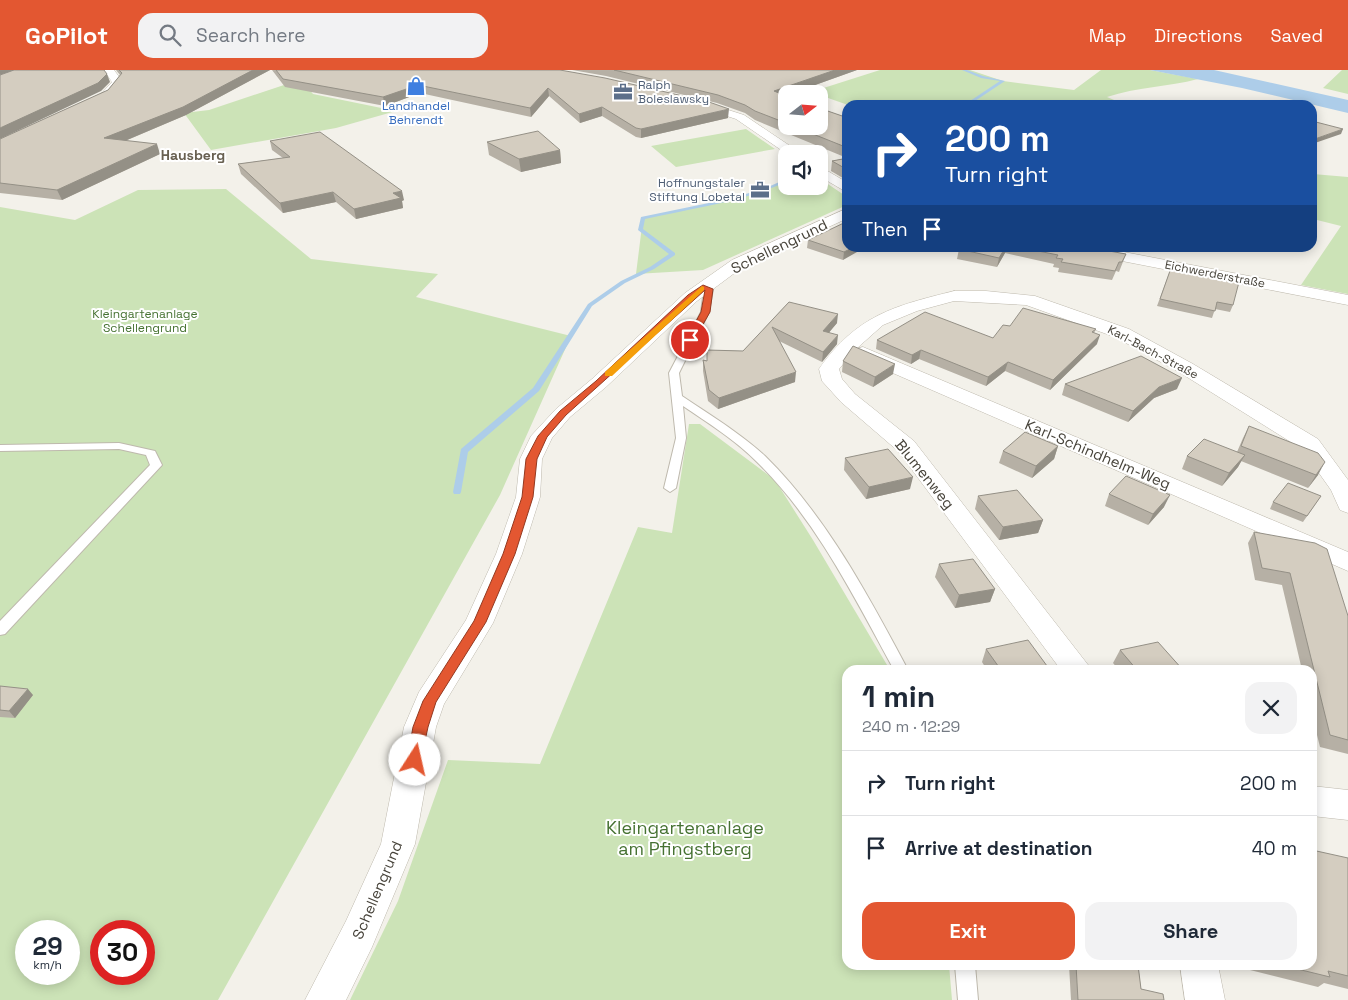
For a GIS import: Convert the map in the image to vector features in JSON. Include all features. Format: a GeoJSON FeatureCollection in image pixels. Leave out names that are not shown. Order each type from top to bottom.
{"type":"FeatureCollection","features":[{"type":"Feature","properties":{"kind":"street"},"geometry":{"type":"LineString","coordinates":[[86,105],[106,95],[114,88],[118,80],[109,70]]}},
{"type":"Feature","properties":{"kind":"street"},"geometry":{"type":"LineString","coordinates":[[684,100],[740,117],[782,145]]}},
{"type":"Feature","properties":{"kind":"street"},"geometry":{"type":"LineString","coordinates":[[828,176],[842,185]]}},
{"type":"Feature","properties":{"kind":"street","name":"Schellengrund"},"geometry":{"type":"LineString","coordinates":[[325,1000],[359,934],[398,844],[420,727],[430,701],[480,622],[509,554],[528,497],[531,459],[542,436],[563,413],[703,287],[738,263],[842,215]]}},
{"type":"Feature","properties":{"kind":"street","name":"Eichwerderstraße"},"geometry":{"type":"LineString","coordinates":[[1102,252],[1348,300]]}},
{"type":"Feature","properties":{"kind":"street","name":"Karl-Bach-Straße"},"geometry":{"type":"LineString","coordinates":[[911,307],[954,296],[986,296],[1029,300],[1122,333],[1186,368],[1310,444],[1346,495]]}},
{"type":"Feature","properties":{"kind":"street","name":"Blumenweg"},"geometry":{"type":"LineString","coordinates":[[911,307],[877,322],[848,346],[829,369],[832,380],[848,398],[906,446],[1073,665]]}},
{"type":"Feature","properties":{"kind":"street","name":"Karl-Schindhelm-Weg"},"geometry":{"type":"LineString","coordinates":[[848,346],[1348,562]]}},
{"type":"Feature","properties":{"kind":"street"},"geometry":{"type":"LineString","coordinates":[[1317,802],[1348,805]]}},
{"type":"Feature","properties":{"kind":"street"},"geometry":{"type":"LineString","coordinates":[[1200,970],[1205,1000]]}},
{"type":"Feature","properties":{"kind":"lane"},"geometry":{"type":"LineString","coordinates":[[670,488],[681,438],[674,373],[706,312],[709,289],[703,287]]}},
{"type":"Feature","properties":{"kind":"lane"},"geometry":{"type":"LineString","coordinates":[[677,397],[722,428],[759,457],[780,479],[822,535],[898,665]]}},
{"type":"Feature","properties":{"kind":"lane"},"geometry":{"type":"LineString","coordinates":[[0,448],[119,446],[151,453],[156,465],[0,630]]}},
{"type":"Feature","properties":{"kind":"lane"},"geometry":{"type":"LineString","coordinates":[[965,970],[968,1000]]}},
{"type":"Feature","properties":{"kind":"green space"},"geometry":{"type":"Polygon","coordinates":[[[880,70],[970,70],[1003,81],[1074,90],[1101,70],[1150,70],[1198,79],[1107,97],[1114,100],[842,100],[842,103],[828,98],[828,87],[880,70]]]}},
{"type":"Feature","properties":{"kind":"green space"},"geometry":{"type":"Polygon","coordinates":[[[1342,70],[1348,70],[1348,94],[1323,88],[1342,70]]]}},
{"type":"Feature","properties":{"kind":"green space"},"geometry":{"type":"Polygon","coordinates":[[[284,85],[307,87],[313,94],[396,111],[336,128],[211,150],[184,113],[209,110],[284,85]]]}},
{"type":"Feature","properties":{"kind":"green space"},"geometry":{"type":"Polygon","coordinates":[[[746,129],[775,149],[676,167],[651,146],[746,129]]]}},
{"type":"Feature","properties":{"kind":"green space"},"geometry":{"type":"Polygon","coordinates":[[[1317,174],[1348,177],[1348,294],[1301,285],[1341,226],[1317,220],[1317,174]]]}},
{"type":"Feature","properties":{"kind":"green space"},"geometry":{"type":"Polygon","coordinates":[[[778,184],[778,195],[828,195],[828,184],[842,194],[842,207],[703,270],[636,274],[643,218],[734,199],[778,184]]]}},
{"type":"Feature","properties":{"kind":"green space","name":"Kleingartenanlage Schellengrund"},"geometry":{"type":"Polygon","coordinates":[[[226,189],[311,259],[438,274],[416,297],[571,336],[500,495],[218,1000],[0,1000],[0,207],[75,220],[138,190],[226,189]]]}},
{"type":"Feature","properties":{"kind":"green space","name":"Kleingartenanlage am Pfingstberg"},"geometry":{"type":"Polygon","coordinates":[[[689,424],[700,424],[775,480],[813,540],[887,665],[842,665],[842,970],[949,970],[952,1000],[350,1000],[398,901],[448,760],[540,764],[638,527],[672,533],[689,424]]]}},
{"type":"Feature","properties":{"kind":"water"},"geometry":{"type":"Polygon","coordinates":[[[1150,70],[1214,70],[1348,100],[1348,113],[1317,106],[1317,100],[1293,100],[1150,70]]]}},
{"type":"Feature","properties":{"kind":"building"},"geometry":{"type":"Polygon","coordinates":[[[14,70],[104,70],[107,74],[98,83],[0,128],[0,75],[14,70]]]}},
{"type":"Feature","properties":{"kind":"building"},"geometry":{"type":"Polygon","coordinates":[[[119,70],[253,70],[183,107],[104,138],[157,144],[57,190],[0,183],[0,139],[108,90],[122,73],[119,70]]]}},
{"type":"Feature","properties":{"kind":"building"},"geometry":{"type":"Polygon","coordinates":[[[276,70],[560,70],[605,78],[709,102],[729,109],[641,129],[636,128],[602,107],[579,114],[548,88],[530,108],[418,85],[383,97],[283,79],[276,70]]]}},
{"type":"Feature","properties":{"kind":"building"},"geometry":{"type":"Polygon","coordinates":[[[614,70],[835,70],[791,85],[778,85],[778,90],[774,91],[778,93],[778,120],[718,95],[614,70]]]}},
{"type":"Feature","properties":{"kind":"building"},"geometry":{"type":"Polygon","coordinates":[[[828,111],[842,116],[842,146],[816,135],[828,135],[828,111]]]}},
{"type":"Feature","properties":{"kind":"building"},"geometry":{"type":"Polygon","coordinates":[[[1317,122],[1343,129],[1317,138],[1317,122]]]}},
{"type":"Feature","properties":{"kind":"building"},"geometry":{"type":"Polygon","coordinates":[[[538,131],[560,150],[519,159],[487,142],[538,131]]]}},
{"type":"Feature","properties":{"kind":"building"},"geometry":{"type":"Polygon","coordinates":[[[320,132],[402,191],[393,193],[401,198],[354,209],[333,192],[280,203],[238,164],[290,157],[270,141],[320,132]]]}},
{"type":"Feature","properties":{"kind":"building"},"geometry":{"type":"Polygon","coordinates":[[[842,159],[842,167],[832,161],[842,159]]]}},
{"type":"Feature","properties":{"kind":"building"},"geometry":{"type":"Polygon","coordinates":[[[842,224],[842,251],[808,240],[842,224]]]}},
{"type":"Feature","properties":{"kind":"building"},"geometry":{"type":"Polygon","coordinates":[[[972,252],[1003,252],[999,258],[972,252]]]}},
{"type":"Feature","properties":{"kind":"building"},"geometry":{"type":"Polygon","coordinates":[[[1043,252],[1115,252],[1126,254],[1122,262],[1119,262],[1115,271],[1061,262],[1063,259],[1056,258],[1058,255],[1043,252]]]}},
{"type":"Feature","properties":{"kind":"building"},"geometry":{"type":"Polygon","coordinates":[[[1171,268],[1239,282],[1233,305],[1217,302],[1215,311],[1160,299],[1171,268]]]}},
{"type":"Feature","properties":{"kind":"building"},"geometry":{"type":"Polygon","coordinates":[[[789,302],[838,314],[823,331],[838,335],[823,352],[772,327],[796,372],[719,398],[709,390],[703,360],[707,361],[707,350],[743,351],[789,302]]]}},
{"type":"Feature","properties":{"kind":"building"},"geometry":{"type":"Polygon","coordinates":[[[1023,308],[1096,329],[1092,332],[1100,335],[1053,380],[1008,362],[988,377],[921,350],[912,355],[877,340],[925,312],[993,338],[1003,325],[1010,326],[1023,308]]]}},
{"type":"Feature","properties":{"kind":"building"},"geometry":{"type":"Polygon","coordinates":[[[853,346],[895,364],[875,377],[843,361],[853,346]]]}},
{"type":"Feature","properties":{"kind":"building"},"geometry":{"type":"Polygon","coordinates":[[[1141,356],[1182,378],[1159,387],[1133,411],[1065,384],[1141,356]]]}},
{"type":"Feature","properties":{"kind":"building"},"geometry":{"type":"Polygon","coordinates":[[[1249,426],[1318,453],[1325,462],[1316,475],[1241,446],[1249,426]]]}},
{"type":"Feature","properties":{"kind":"building"},"geometry":{"type":"Polygon","coordinates":[[[1025,432],[1058,446],[1036,466],[1003,451],[1025,432]]]}},
{"type":"Feature","properties":{"kind":"building"},"geometry":{"type":"Polygon","coordinates":[[[1204,439],[1245,455],[1229,473],[1187,456],[1204,439]]]}},
{"type":"Feature","properties":{"kind":"building"},"geometry":{"type":"Polygon","coordinates":[[[888,449],[913,477],[869,487],[845,458],[888,449]]]}},
{"type":"Feature","properties":{"kind":"building"},"geometry":{"type":"Polygon","coordinates":[[[1126,476],[1170,495],[1153,514],[1109,494],[1126,476]]]}},
{"type":"Feature","properties":{"kind":"building"},"geometry":{"type":"Polygon","coordinates":[[[1288,483],[1321,496],[1307,516],[1273,502],[1288,483]]]}},
{"type":"Feature","properties":{"kind":"building"},"geometry":{"type":"Polygon","coordinates":[[[1017,490],[1043,520],[1003,527],[978,496],[1017,490]]]}},
{"type":"Feature","properties":{"kind":"building"},"geometry":{"type":"Polygon","coordinates":[[[1254,532],[1315,543],[1327,549],[1348,616],[1348,740],[1330,735],[1317,682],[1317,665],[1313,665],[1290,573],[1262,568],[1254,532]]]}},
{"type":"Feature","properties":{"kind":"building"},"geometry":{"type":"Polygon","coordinates":[[[973,559],[995,589],[959,595],[939,564],[973,559]]]}},
{"type":"Feature","properties":{"kind":"building"},"geometry":{"type":"Polygon","coordinates":[[[1028,640],[1046,665],[997,665],[986,649],[1028,640]]]}},
{"type":"Feature","properties":{"kind":"building"},"geometry":{"type":"Polygon","coordinates":[[[1158,642],[1179,665],[1133,665],[1120,650],[1158,642]]]}},
{"type":"Feature","properties":{"kind":"building"},"geometry":{"type":"Polygon","coordinates":[[[0,686],[28,689],[9,711],[0,710],[0,686]]]}},
{"type":"Feature","properties":{"kind":"building"},"geometry":{"type":"Polygon","coordinates":[[[1317,851],[1348,858],[1348,976],[1328,971],[1330,977],[1301,970],[1317,970],[1317,851]]]}},
{"type":"Feature","properties":{"kind":"building"},"geometry":{"type":"Polygon","coordinates":[[[1076,970],[1139,970],[1141,989],[1163,994],[1164,1000],[1078,1000],[1076,970]]]}},
{"type":"Feature","properties":{"kind":"waterway"},"geometry":{"type":"LineString","coordinates":[[964,70],[982,77],[1003,81],[974,100]]}},
{"type":"Feature","properties":{"kind":"waterway"},"geometry":{"type":"LineString","coordinates":[[457,492],[464,451],[536,389],[590,305],[623,282],[652,268],[673,254],[640,229],[643,218],[734,199],[778,184]]}},
{"type":"Feature","properties":{"kind":"slow traffic"},"geometry":{"type":"LineString","coordinates":[[609,374],[691,297],[702,289]]}},
{"type":"Feature","properties":{"kind":"place","name":"Landhandel Behrendt"},"geometry":{"type":"Point","coordinates":[416,86]}},
{"type":"Feature","properties":{"kind":"place","name":"Ralph Boleslawsky"},"geometry":{"type":"Point","coordinates":[623,92]}},
{"type":"Feature","properties":{"kind":"place","name":"Hoffnungstaler Stiftung Lobetal"},"geometry":{"type":"Point","coordinates":[760,190]}},
{"type":"Feature","properties":{"kind":"district","name":"Hausberg"},"geometry":{"type":"Point","coordinates":[193,155]}},
{"type":"Feature","properties":{"kind":"route"},"geometry":{"type":"LineString","coordinates":[[415,760],[420,727],[430,701],[480,622],[509,554],[528,497],[531,459],[542,436],[563,413],[599,383],[703,287],[709,289],[706,312],[690,340]]}}]}
